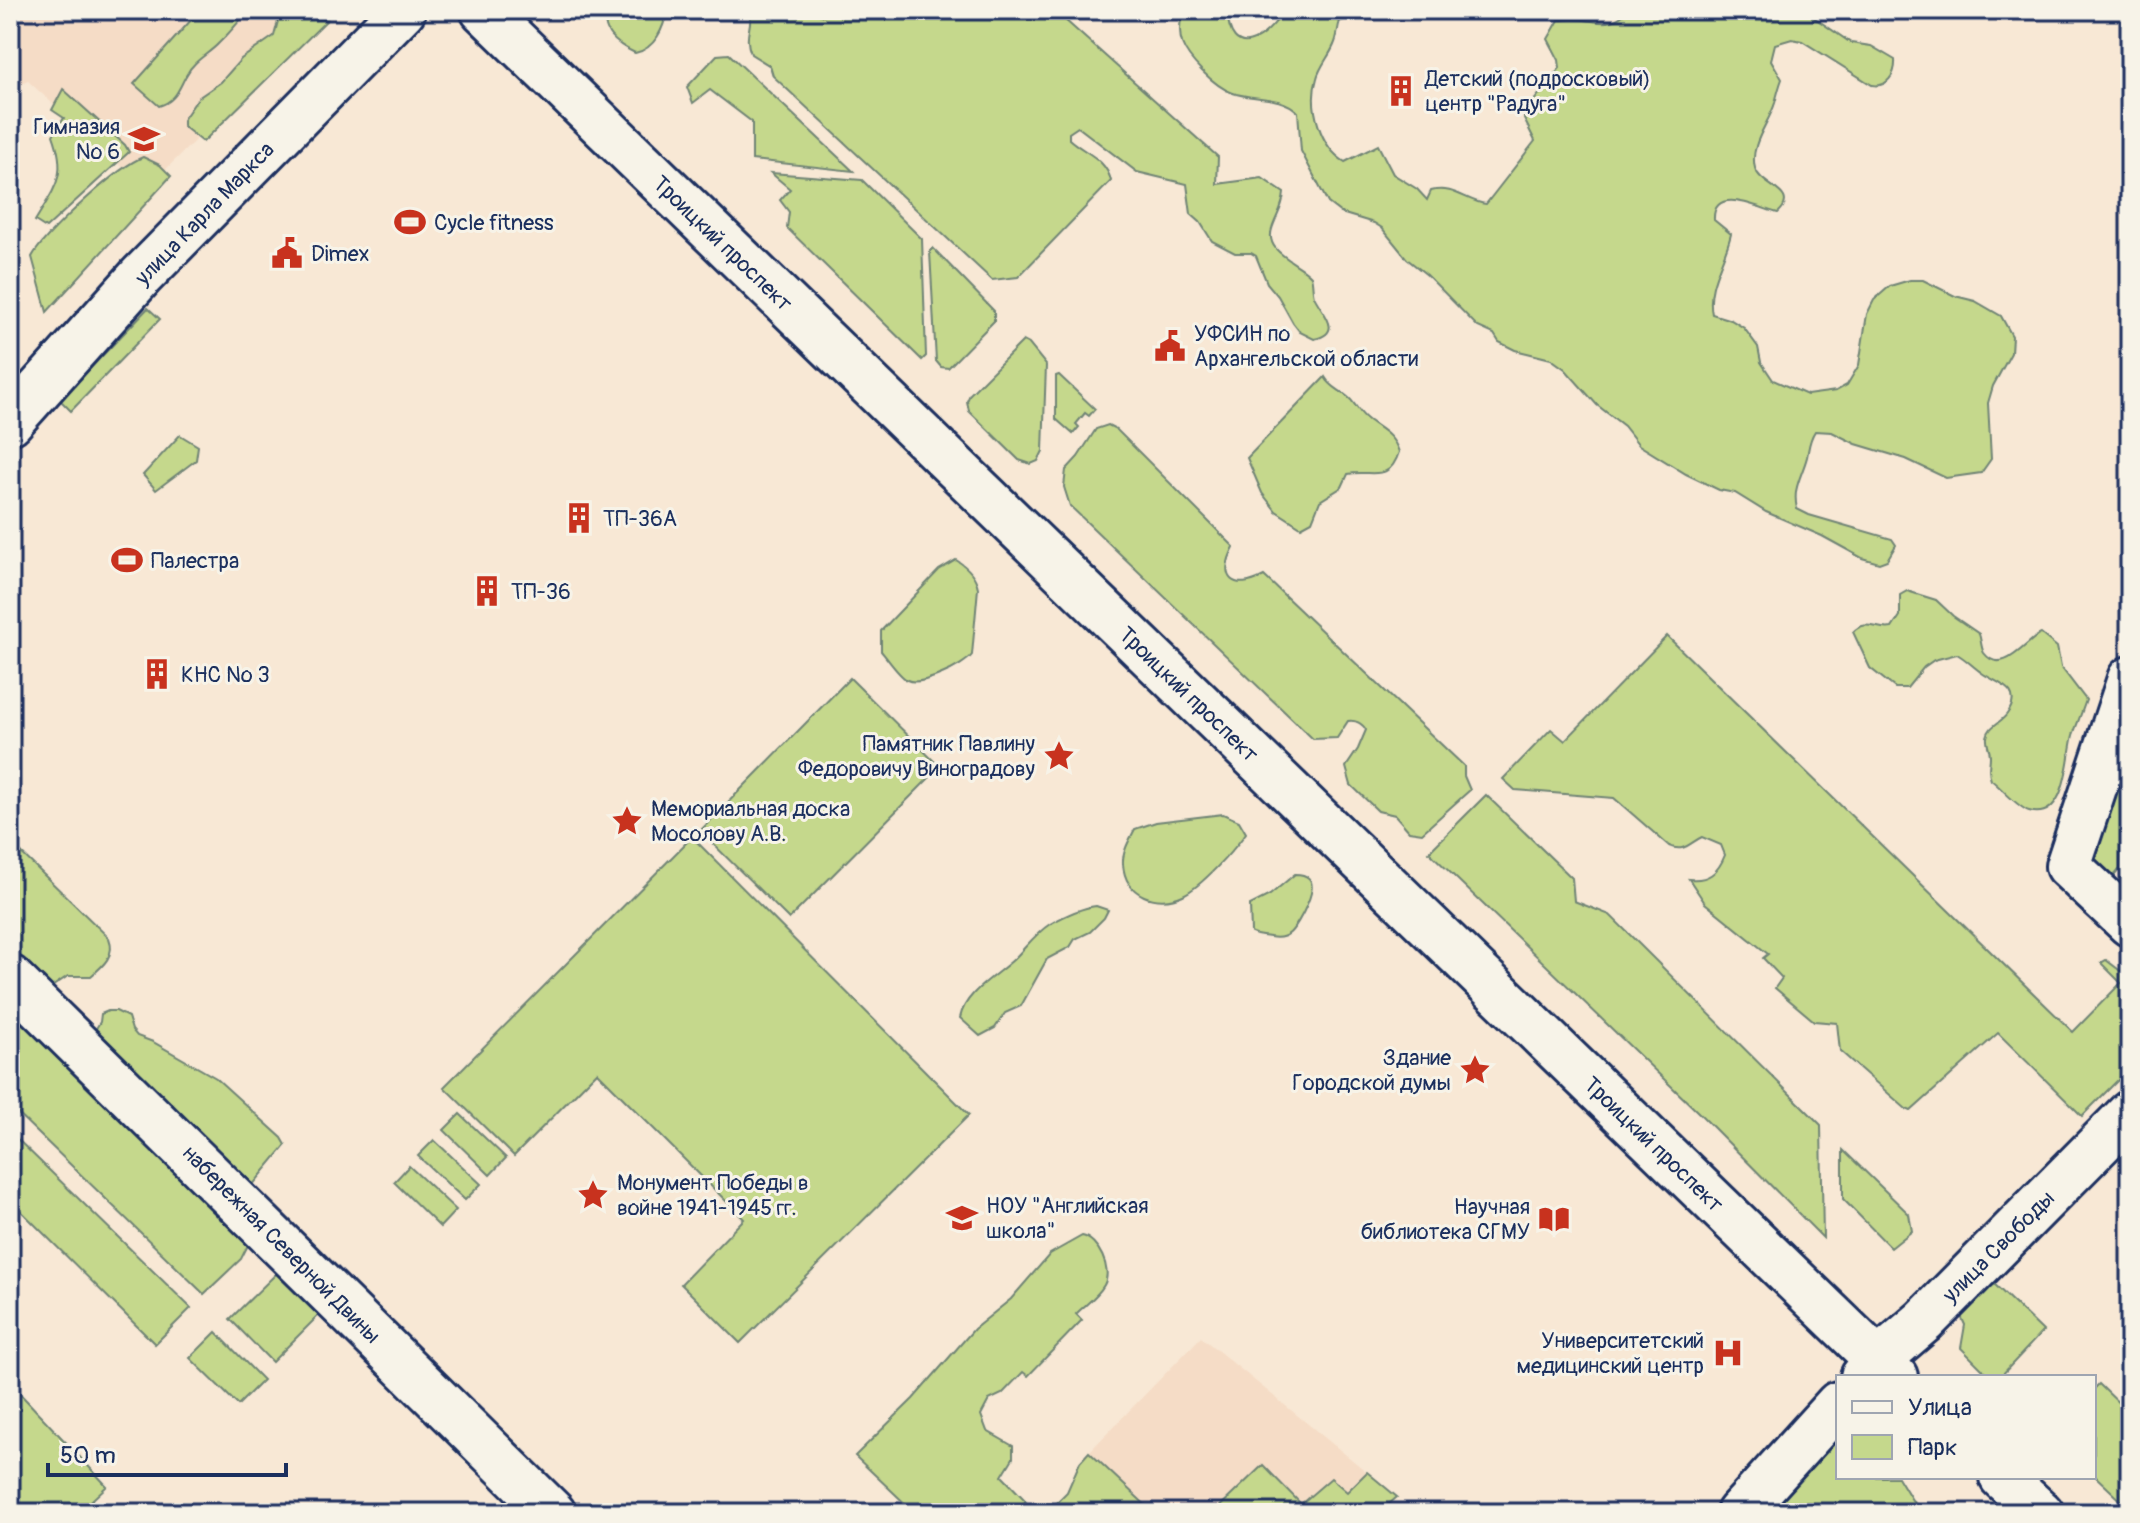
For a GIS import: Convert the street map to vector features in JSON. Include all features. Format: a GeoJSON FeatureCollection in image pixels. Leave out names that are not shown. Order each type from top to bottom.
{"type":"FeatureCollection","features":[{"type":"Feature","properties":{"kind":"street","name":"улица Карла Маркса"},"geometry":{"type":"LineString","coordinates":[[10,422],[141,276],[403,10]]}},
{"type":"Feature","properties":{"kind":"street","name":"Троицкий проспект"},"geometry":{"type":"LineString","coordinates":[[483,10],[1878,1372]]}},
{"type":"Feature","properties":{"kind":"street"},"geometry":{"type":"LineString","coordinates":[[2130,679],[2068,866],[2130,924]]}},
{"type":"Feature","properties":{"kind":"street","name":"набережная Северной Двины"},"geometry":{"type":"LineString","coordinates":[[10,978],[553,1513]]}},
{"type":"Feature","properties":{"kind":"street","name":"улица Свободы"},"geometry":{"type":"LineString","coordinates":[[1878,1372],[1924,1321],[2130,1113]]}},
{"type":"Feature","properties":{"kind":"street"},"geometry":{"type":"LineString","coordinates":[[1739,1513],[1836,1406]]}},
{"type":"Feature","properties":{"kind":"street"},"geometry":{"type":"LineString","coordinates":[[2004,1479],[2041,1513]]}},
{"type":"Feature","properties":{"kind":"shaded area","name":"Гимназия № 6"},"geometry":{"type":"Polygon","coordinates":[[[10,10],[326,10],[146,189],[28,81],[10,89],[10,10]]]}},
{"type":"Feature","properties":{"kind":"shaded area"},"geometry":{"type":"Polygon","coordinates":[[[1201,1337],[1367,1472],[1347,1492],[1330,1478],[1301,1504],[1237,1491],[1213,1513],[1154,1513],[1089,1452],[1201,1337]]]}},
{"type":"Feature","properties":{"kind":"green space"},"geometry":{"type":"Polygon","coordinates":[[[200,10],[249,10],[190,69],[174,97],[159,106],[134,84],[200,10]]]}},
{"type":"Feature","properties":{"kind":"green space"},"geometry":{"type":"Polygon","coordinates":[[[281,10],[304,10],[308,17],[327,20],[203,142],[183,126],[183,120],[198,98],[221,82],[241,59],[274,36],[281,10]]]}},
{"type":"Feature","properties":{"kind":"green space"},"geometry":{"type":"Polygon","coordinates":[[[609,10],[667,10],[657,37],[648,47],[635,53],[622,46],[607,31],[609,10]]]}},
{"type":"Feature","properties":{"kind":"green space"},"geometry":{"type":"Polygon","coordinates":[[[750,10],[811,10],[823,16],[832,10],[1054,10],[1218,157],[1217,184],[1262,178],[1284,193],[1272,229],[1273,244],[1311,276],[1314,296],[1330,326],[1328,331],[1314,339],[1300,332],[1267,283],[1256,256],[1235,253],[1212,241],[1191,214],[1187,184],[1137,172],[1078,127],[1069,133],[1069,139],[1099,161],[1111,181],[1018,277],[992,280],[773,76],[770,66],[751,54],[748,41],[750,10]]]}},
{"type":"Feature","properties":{"kind":"green space"},"geometry":{"type":"Polygon","coordinates":[[[1183,10],[1227,10],[1235,37],[1242,42],[1250,42],[1268,30],[1284,10],[1356,10],[1349,19],[1340,21],[1335,42],[1318,74],[1315,89],[1315,113],[1329,146],[1345,162],[1378,145],[1393,174],[1417,189],[1427,200],[1431,191],[1446,190],[1486,204],[1535,141],[1524,119],[1525,112],[1560,68],[1548,39],[1559,20],[1608,22],[1629,10],[1803,10],[1851,43],[1871,46],[1895,60],[1892,75],[1882,84],[1872,85],[1802,41],[1792,39],[1775,44],[1771,60],[1782,79],[1757,143],[1754,159],[1758,175],[1782,195],[1784,206],[1778,213],[1729,201],[1715,209],[1714,220],[1731,234],[1714,284],[1712,314],[1744,328],[1758,347],[1761,362],[1773,380],[1807,395],[1836,391],[1847,385],[1859,365],[1867,314],[1874,300],[1890,286],[1923,280],[1955,296],[1975,301],[2001,316],[2012,336],[2011,353],[1993,386],[1988,403],[1991,459],[1981,473],[1946,478],[1906,459],[1856,444],[1832,432],[1815,431],[1797,488],[1797,509],[1892,539],[1896,545],[1887,560],[1879,563],[1862,558],[1822,536],[1766,512],[1735,493],[1719,490],[1686,474],[1639,445],[1624,426],[1597,405],[1565,369],[1551,359],[1515,350],[1499,342],[1494,334],[1478,327],[1407,259],[1382,228],[1341,213],[1328,203],[1301,151],[1298,112],[1276,100],[1233,93],[1209,78],[1190,58],[1182,44],[1180,29],[1183,10]]]}},
{"type":"Feature","properties":{"kind":"green space"},"geometry":{"type":"Polygon","coordinates":[[[729,54],[853,171],[752,160],[752,122],[710,90],[693,103],[687,87],[717,55],[729,54]]]}},
{"type":"Feature","properties":{"kind":"green space"},"geometry":{"type":"Polygon","coordinates":[[[63,89],[129,152],[46,228],[35,221],[57,181],[59,161],[53,135],[64,118],[52,110],[63,89]]]}},
{"type":"Feature","properties":{"kind":"green space"},"geometry":{"type":"Polygon","coordinates":[[[143,157],[160,165],[171,176],[47,312],[32,257],[35,252],[86,199],[143,157]]]}},
{"type":"Feature","properties":{"kind":"green space"},"geometry":{"type":"Polygon","coordinates":[[[771,173],[862,180],[922,239],[926,356],[922,360],[787,228],[789,212],[780,200],[790,189],[771,173]]]}},
{"type":"Feature","properties":{"kind":"green space"},"geometry":{"type":"Polygon","coordinates":[[[933,248],[994,311],[994,321],[948,368],[941,367],[936,361],[930,252],[933,248]]]}},
{"type":"Feature","properties":{"kind":"green space"},"geometry":{"type":"Polygon","coordinates":[[[148,308],[160,319],[71,411],[60,400],[148,308]]]}},
{"type":"Feature","properties":{"kind":"green space"},"geometry":{"type":"Polygon","coordinates":[[[1023,341],[1046,365],[1043,451],[1038,461],[1031,464],[1019,460],[969,411],[967,401],[970,394],[1023,341]]]}},
{"type":"Feature","properties":{"kind":"green space"},"geometry":{"type":"Polygon","coordinates":[[[1059,375],[1095,409],[1089,416],[1085,413],[1073,434],[1056,419],[1056,376],[1059,375]]]}},
{"type":"Feature","properties":{"kind":"green space"},"geometry":{"type":"Polygon","coordinates":[[[1325,377],[1390,437],[1399,452],[1395,462],[1385,472],[1348,474],[1342,487],[1320,501],[1312,521],[1301,527],[1276,511],[1262,493],[1247,458],[1325,377]]]}},
{"type":"Feature","properties":{"kind":"green space"},"geometry":{"type":"Polygon","coordinates":[[[1108,425],[1116,429],[1234,547],[1227,567],[1231,580],[1244,583],[1264,576],[1464,766],[1464,776],[1470,790],[1422,833],[1409,831],[1395,815],[1378,811],[1351,785],[1346,767],[1366,730],[1362,726],[1348,721],[1337,738],[1313,739],[1070,506],[1064,487],[1066,470],[1096,429],[1108,425]]]}},
{"type":"Feature","properties":{"kind":"green space"},"geometry":{"type":"Polygon","coordinates":[[[180,435],[198,446],[196,460],[156,490],[143,475],[180,435]]]}},
{"type":"Feature","properties":{"kind":"green space"},"geometry":{"type":"Polygon","coordinates":[[[956,560],[970,572],[978,588],[972,655],[941,674],[922,681],[907,680],[881,651],[881,631],[939,570],[956,560]]]}},
{"type":"Feature","properties":{"kind":"green space"},"geometry":{"type":"Polygon","coordinates":[[[1907,591],[1936,600],[1979,634],[1983,651],[1991,660],[2007,659],[2041,634],[2057,647],[2061,667],[2086,700],[2073,735],[2063,785],[2051,807],[2042,812],[2029,811],[1991,780],[1987,737],[2012,705],[2013,698],[2006,688],[1957,654],[1934,660],[1907,688],[1895,688],[1870,668],[1853,632],[1867,625],[1892,628],[1900,616],[1900,595],[1907,591]]]}},
{"type":"Feature","properties":{"kind":"green space"},"geometry":{"type":"Polygon","coordinates":[[[1667,636],[2073,1032],[2121,983],[2101,963],[2106,960],[2122,972],[2130,973],[2130,1068],[2082,1116],[1998,1033],[1911,1111],[1906,1109],[1840,1051],[1837,1023],[1814,1021],[1775,988],[1782,978],[1763,958],[1768,954],[1705,903],[1689,879],[1702,879],[1716,871],[1725,855],[1721,845],[1702,837],[1683,848],[1674,848],[1614,798],[1515,790],[1503,779],[1551,729],[1565,741],[1667,636]]]}},
{"type":"Feature","properties":{"kind":"green space"},"geometry":{"type":"Polygon","coordinates":[[[850,678],[940,767],[789,919],[700,831],[850,678]]]}},
{"type":"Feature","properties":{"kind":"green space"},"geometry":{"type":"Polygon","coordinates":[[[2129,744],[2127,795],[2121,814],[2120,869],[2108,883],[2083,848],[2129,744]]]}},
{"type":"Feature","properties":{"kind":"green space"},"geometry":{"type":"Polygon","coordinates":[[[1486,795],[1572,878],[1574,901],[1610,915],[1821,1125],[1823,1238],[1700,1114],[1429,852],[1486,795]]]}},
{"type":"Feature","properties":{"kind":"green space"},"geometry":{"type":"Polygon","coordinates":[[[1223,814],[1239,821],[1246,833],[1199,884],[1183,895],[1163,900],[1144,896],[1130,884],[1123,859],[1135,829],[1156,822],[1223,814]]]}},
{"type":"Feature","properties":{"kind":"green space"},"geometry":{"type":"Polygon","coordinates":[[[692,837],[969,1115],[740,1343],[681,1284],[744,1219],[597,1072],[514,1156],[444,1087],[692,837]]]}},
{"type":"Feature","properties":{"kind":"green space"},"geometry":{"type":"Polygon","coordinates":[[[10,842],[109,938],[110,955],[91,976],[68,976],[53,986],[41,987],[17,967],[10,956],[10,842]]]}},
{"type":"Feature","properties":{"kind":"green space"},"geometry":{"type":"Polygon","coordinates":[[[1295,874],[1309,878],[1312,888],[1294,928],[1287,935],[1277,938],[1251,933],[1250,905],[1270,895],[1295,874]]]}},
{"type":"Feature","properties":{"kind":"green space"},"geometry":{"type":"Polygon","coordinates":[[[1096,906],[1108,910],[1104,918],[1090,932],[1075,939],[1070,947],[1047,959],[1021,1006],[1005,1013],[995,1028],[980,1036],[960,1018],[975,992],[1045,928],[1072,913],[1096,906]]]}},
{"type":"Feature","properties":{"kind":"green space"},"geometry":{"type":"Polygon","coordinates":[[[10,1006],[241,1231],[248,1245],[241,1259],[204,1294],[10,1106],[10,1006]]]}},
{"type":"Feature","properties":{"kind":"green space"},"geometry":{"type":"Polygon","coordinates":[[[108,1011],[128,1017],[137,1036],[216,1078],[282,1138],[286,1145],[246,1193],[92,1035],[101,1014],[108,1011]]]}},
{"type":"Feature","properties":{"kind":"green space"},"geometry":{"type":"Polygon","coordinates":[[[460,1114],[506,1158],[490,1175],[444,1130],[460,1114]]]}},
{"type":"Feature","properties":{"kind":"green space"},"geometry":{"type":"Polygon","coordinates":[[[10,1132],[191,1308],[155,1344],[10,1200],[10,1132]]]}},
{"type":"Feature","properties":{"kind":"green space"},"geometry":{"type":"Polygon","coordinates":[[[434,1140],[481,1184],[465,1200],[418,1156],[434,1140]]]}},
{"type":"Feature","properties":{"kind":"green space"},"geometry":{"type":"Polygon","coordinates":[[[1843,1150],[1909,1214],[1912,1231],[1891,1248],[1843,1199],[1843,1150]]]}},
{"type":"Feature","properties":{"kind":"green space"},"geometry":{"type":"Polygon","coordinates":[[[409,1166],[456,1210],[440,1227],[394,1182],[409,1166]]]}},
{"type":"Feature","properties":{"kind":"green space"},"geometry":{"type":"Polygon","coordinates":[[[1082,1236],[1093,1243],[1102,1256],[1107,1271],[1104,1285],[1076,1314],[1082,1320],[1028,1376],[1023,1372],[1002,1394],[989,1400],[981,1415],[987,1431],[1013,1446],[1013,1458],[1002,1476],[1026,1501],[1014,1513],[915,1513],[855,1456],[913,1399],[974,1329],[1011,1299],[1050,1254],[1082,1236]]]}},
{"type":"Feature","properties":{"kind":"green space"},"geometry":{"type":"Polygon","coordinates":[[[277,1273],[319,1315],[272,1362],[230,1319],[277,1273]]]}},
{"type":"Feature","properties":{"kind":"green space"},"geometry":{"type":"Polygon","coordinates":[[[1990,1280],[2043,1331],[2002,1375],[1988,1375],[1961,1348],[1965,1325],[1959,1312],[1990,1280]]]}},
{"type":"Feature","properties":{"kind":"green space"},"geometry":{"type":"Polygon","coordinates":[[[216,1332],[263,1380],[238,1405],[190,1358],[216,1332]]]}},
{"type":"Feature","properties":{"kind":"green space"},"geometry":{"type":"Polygon","coordinates":[[[10,1383],[107,1486],[78,1513],[10,1513],[10,1383]]]}},
{"type":"Feature","properties":{"kind":"green space"},"geometry":{"type":"Polygon","coordinates":[[[2099,1384],[2130,1414],[2130,1509],[2096,1477],[2096,1387],[2099,1384]]]}},
{"type":"Feature","properties":{"kind":"green space"},"geometry":{"type":"Polygon","coordinates":[[[1836,1431],[1836,1479],[1899,1479],[1912,1500],[1928,1513],[1740,1513],[1836,1431]]]}},
{"type":"Feature","properties":{"kind":"green space"},"geometry":{"type":"Polygon","coordinates":[[[1089,1452],[1154,1513],[1046,1513],[1067,1492],[1080,1462],[1089,1452]]]}},
{"type":"Feature","properties":{"kind":"green space"},"geometry":{"type":"Polygon","coordinates":[[[1263,1465],[1301,1504],[1331,1478],[1347,1492],[1367,1472],[1397,1497],[1379,1513],[1213,1513],[1263,1465]]]}},
{"type":"Feature","properties":{"kind":"place","name":"Детский (подросковый) центр \"Радуга\""},"geometry":{"type":"Point","coordinates":[1401,91]}},
{"type":"Feature","properties":{"kind":"place","name":"Гимназия № 6"},"geometry":{"type":"Point","coordinates":[144,139]}},
{"type":"Feature","properties":{"kind":"place","name":"Cycle fitness"},"geometry":{"type":"Point","coordinates":[410,222]}},
{"type":"Feature","properties":{"kind":"place","name":"Dimex"},"geometry":{"type":"Point","coordinates":[287,253]}},
{"type":"Feature","properties":{"kind":"place","name":"УФСИН по Архангельской области"},"geometry":{"type":"Point","coordinates":[1170,346]}},
{"type":"Feature","properties":{"kind":"place","name":"ТП-36А"},"geometry":{"type":"Point","coordinates":[579,518]}},
{"type":"Feature","properties":{"kind":"place","name":"Палестра"},"geometry":{"type":"Point","coordinates":[127,560]}},
{"type":"Feature","properties":{"kind":"place","name":"ТП-36"},"geometry":{"type":"Point","coordinates":[487,591]}},
{"type":"Feature","properties":{"kind":"place","name":"КНС № 3"},"geometry":{"type":"Point","coordinates":[157,674]}},
{"type":"Feature","properties":{"kind":"place","name":"Памятник Павлину Федоровичу Виноградову"},"geometry":{"type":"Point","coordinates":[1059,756]}},
{"type":"Feature","properties":{"kind":"place","name":"Мемориальная доска Мосолову А.В."},"geometry":{"type":"Point","coordinates":[627,821]}},
{"type":"Feature","properties":{"kind":"place","name":"Здание Городской думы"},"geometry":{"type":"Point","coordinates":[1475,1070]}},
{"type":"Feature","properties":{"kind":"place","name":"Монумент Победы в войне 1941-1945 гг."},"geometry":{"type":"Point","coordinates":[593,1195]}},
{"type":"Feature","properties":{"kind":"place","name":"НОУ \"Английская школа\""},"geometry":{"type":"Point","coordinates":[962,1218]}},
{"type":"Feature","properties":{"kind":"place","name":"Научная библиотека СГМУ"},"geometry":{"type":"Point","coordinates":[1554,1219]}},
{"type":"Feature","properties":{"kind":"place","name":"Университетский медицинский центр"},"geometry":{"type":"Point","coordinates":[1728,1353]}}]}
